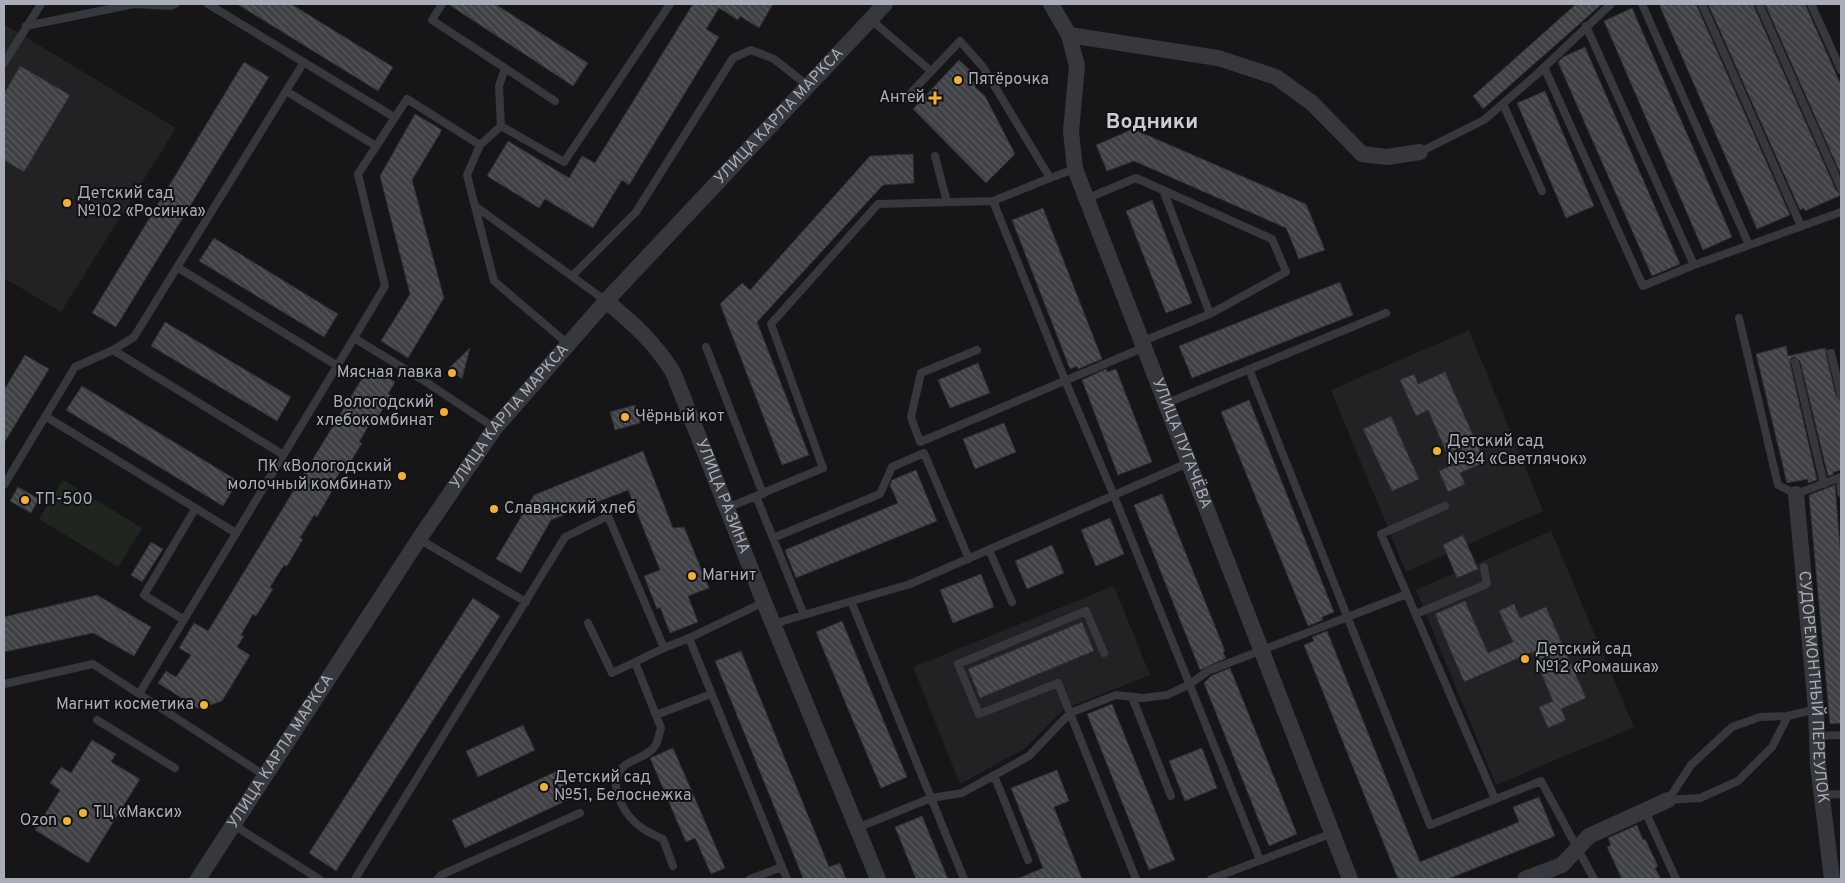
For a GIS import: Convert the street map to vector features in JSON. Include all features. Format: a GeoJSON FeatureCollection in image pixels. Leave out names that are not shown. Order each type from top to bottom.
{"type":"FeatureCollection","features":[{"type":"Feature","properties":{"kind":"street","name":"УЛИЦА КАРЛА МАРКСА"},"geometry":{"type":"LineString","coordinates":[[198,879],[419,539],[494,428],[606,301],[885,4]]}},
{"type":"Feature","properties":{"kind":"street","name":"УЛИЦА ПУГАЧЁВА"},"geometry":{"type":"LineString","coordinates":[[1051,4],[1068,35],[1077,66],[1071,131],[1076,169],[1350,879]]}},
{"type":"Feature","properties":{"kind":"street"},"geometry":{"type":"LineString","coordinates":[[1068,35],[1227,60],[1276,77],[1312,103],[1362,154],[1387,157],[1420,152]]}},
{"type":"Feature","properties":{"kind":"street","name":"УЛИЦА РАЗИНА"},"geometry":{"type":"LineString","coordinates":[[606,301],[644,333],[660,352],[673,372],[764,602],[878,879]]}},
{"type":"Feature","properties":{"kind":"street","name":"СУДОРЕМОНТНЫЙ ПЕРЕУЛОК"},"geometry":{"type":"LineString","coordinates":[[1796,494],[1816,709],[1818,765],[1832,879]]}},
{"type":"Feature","properties":{"kind":"street"},"geometry":{"type":"LineString","coordinates":[[1525,879],[1545,876],[1562,865],[1589,836],[1668,800]]}},
{"type":"Feature","properties":{"kind":"lane"},"geometry":{"type":"LineString","coordinates":[[4,63],[41,4]]}},
{"type":"Feature","properties":{"kind":"lane"},"geometry":{"type":"LineString","coordinates":[[26,26],[134,4],[170,6],[175,4]]}},
{"type":"Feature","properties":{"kind":"lane"},"geometry":{"type":"LineString","coordinates":[[208,4],[394,117]]}},
{"type":"Feature","properties":{"kind":"lane"},"geometry":{"type":"LineString","coordinates":[[442,4],[432,20],[555,101]]}},
{"type":"Feature","properties":{"kind":"lane"},"geometry":{"type":"LineString","coordinates":[[501,126],[564,162],[670,4]]}},
{"type":"Feature","properties":{"kind":"lane"},"geometry":{"type":"LineString","coordinates":[[1420,152],[1484,120],[1544,67],[1610,4]]}},
{"type":"Feature","properties":{"kind":"lane"},"geometry":{"type":"LineString","coordinates":[[1642,4],[1749,245]]}},
{"type":"Feature","properties":{"kind":"lane"},"geometry":{"type":"LineString","coordinates":[[1702,4],[1801,226]]}},
{"type":"Feature","properties":{"kind":"lane"},"geometry":{"type":"LineString","coordinates":[[1759,4],[1841,188]]}},
{"type":"Feature","properties":{"kind":"lane"},"geometry":{"type":"LineString","coordinates":[[1812,4],[1841,70]]}},
{"type":"Feature","properties":{"kind":"lane"},"geometry":{"type":"LineString","coordinates":[[870,19],[931,71]]}},
{"type":"Feature","properties":{"kind":"lane"},"geometry":{"type":"LineString","coordinates":[[1586,26],[1694,265]]}},
{"type":"Feature","properties":{"kind":"lane"},"geometry":{"type":"LineString","coordinates":[[905,99],[960,41],[983,67],[1050,178]]}},
{"type":"Feature","properties":{"kind":"lane"},"geometry":{"type":"LineString","coordinates":[[572,276],[636,212],[733,58],[751,50],[774,59],[807,86]]}},
{"type":"Feature","properties":{"kind":"lane"},"geometry":{"type":"LineString","coordinates":[[4,485],[74,367],[113,350],[134,337],[304,62]]}},
{"type":"Feature","properties":{"kind":"lane"},"geometry":{"type":"LineString","coordinates":[[1544,67],[1643,286],[1694,265],[1841,212]]}},
{"type":"Feature","properties":{"kind":"lane"},"geometry":{"type":"LineString","coordinates":[[505,68],[500,86],[501,126],[480,145],[467,175],[494,281],[568,344]]}},
{"type":"Feature","properties":{"kind":"lane"},"geometry":{"type":"LineString","coordinates":[[286,91],[376,146]]}},
{"type":"Feature","properties":{"kind":"lane"},"geometry":{"type":"LineString","coordinates":[[139,694],[385,286],[358,174],[407,98],[480,145]]}},
{"type":"Feature","properties":{"kind":"lane"},"geometry":{"type":"LineString","coordinates":[[1503,104],[1542,191]]}},
{"type":"Feature","properties":{"kind":"lane"},"geometry":{"type":"LineString","coordinates":[[935,156],[947,202]]}},
{"type":"Feature","properties":{"kind":"lane"},"geometry":{"type":"LineString","coordinates":[[727,508],[823,468],[771,324],[878,204],[993,201],[1076,169]]}},
{"type":"Feature","properties":{"kind":"lane"},"geometry":{"type":"LineString","coordinates":[[977,350],[920,373],[911,417],[920,442],[1065,380],[1210,314],[1286,272],[1272,239],[1136,178],[1088,198]]}},
{"type":"Feature","properties":{"kind":"lane"},"geometry":{"type":"LineString","coordinates":[[1163,190],[1210,314]]}},
{"type":"Feature","properties":{"kind":"lane"},"geometry":{"type":"LineString","coordinates":[[993,201],[1260,860]]}},
{"type":"Feature","properties":{"kind":"lane"},"geometry":{"type":"LineString","coordinates":[[475,206],[606,301]]}},
{"type":"Feature","properties":{"kind":"lane"},"geometry":{"type":"LineString","coordinates":[[177,267],[336,365]]}},
{"type":"Feature","properties":{"kind":"lane"},"geometry":{"type":"LineString","coordinates":[[1166,403],[1386,313]]}},
{"type":"Feature","properties":{"kind":"lane"},"geometry":{"type":"LineString","coordinates":[[1739,318],[1778,486],[1796,494],[1841,477],[1841,493]]}},
{"type":"Feature","properties":{"kind":"lane"},"geometry":{"type":"LineString","coordinates":[[354,338],[424,380],[494,428]]}},
{"type":"Feature","properties":{"kind":"lane"},"geometry":{"type":"LineString","coordinates":[[706,347],[773,538],[804,615]]}},
{"type":"Feature","properties":{"kind":"lane"},"geometry":{"type":"LineString","coordinates":[[113,350],[282,454]]}},
{"type":"Feature","properties":{"kind":"lane"},"geometry":{"type":"LineString","coordinates":[[1831,352],[1841,395]]}},
{"type":"Feature","properties":{"kind":"lane"},"geometry":{"type":"LineString","coordinates":[[1796,362],[1824,484]]}},
{"type":"Feature","properties":{"kind":"lane"},"geometry":{"type":"LineString","coordinates":[[1248,369],[1430,825],[1541,781],[1594,879]]}},
{"type":"Feature","properties":{"kind":"lane"},"geometry":{"type":"LineString","coordinates":[[45,416],[236,533]]}},
{"type":"Feature","properties":{"kind":"lane"},"geometry":{"type":"LineString","coordinates":[[773,538],[880,494],[892,467],[924,453],[969,559]]}},
{"type":"Feature","properties":{"kind":"lane"},"geometry":{"type":"LineString","coordinates":[[773,624],[910,584],[1190,462]]}},
{"type":"Feature","properties":{"kind":"lane"},"geometry":{"type":"LineString","coordinates":[[1445,506],[1381,534],[1495,799]]}},
{"type":"Feature","properties":{"kind":"lane"},"geometry":{"type":"LineString","coordinates":[[184,620],[144,595],[195,508]]}},
{"type":"Feature","properties":{"kind":"lane"},"geometry":{"type":"LineString","coordinates":[[355,879],[566,537],[608,516],[664,648]]}},
{"type":"Feature","properties":{"kind":"lane"},"geometry":{"type":"LineString","coordinates":[[419,539],[526,602]]}},
{"type":"Feature","properties":{"kind":"lane"},"geometry":{"type":"LineString","coordinates":[[989,550],[1012,602]]}},
{"type":"Feature","properties":{"kind":"lane"},"geometry":{"type":"LineString","coordinates":[[1416,614],[1487,584],[1484,567]]}},
{"type":"Feature","properties":{"kind":"lane"},"geometry":{"type":"LineString","coordinates":[[857,828],[931,798],[962,793],[1029,756],[1070,714],[1116,695],[1143,698],[1166,695],[1190,684],[1208,671],[1407,594]]}},
{"type":"Feature","properties":{"kind":"lane"},"geometry":{"type":"LineString","coordinates":[[851,601],[964,879]]}},
{"type":"Feature","properties":{"kind":"lane"},"geometry":{"type":"LineString","coordinates":[[588,623],[612,673],[764,602]]}},
{"type":"Feature","properties":{"kind":"lane"},"geometry":{"type":"LineString","coordinates":[[1104,654],[1086,611],[958,664],[979,714],[1058,683],[1136,879]]}},
{"type":"Feature","properties":{"kind":"lane"},"geometry":{"type":"LineString","coordinates":[[688,638],[787,879]]}},
{"type":"Feature","properties":{"kind":"lane"},"geometry":{"type":"LineString","coordinates":[[635,662],[661,728],[654,747],[623,768],[617,778],[616,790],[623,807],[631,818],[642,828],[663,839],[673,866]]}},
{"type":"Feature","properties":{"kind":"lane"},"geometry":{"type":"LineString","coordinates":[[4,684],[93,664],[264,776]]}},
{"type":"Feature","properties":{"kind":"lane"},"geometry":{"type":"LineString","coordinates":[[656,716],[711,694]]}},
{"type":"Feature","properties":{"kind":"lane"},"geometry":{"type":"LineString","coordinates":[[1132,697],[1171,796]]}},
{"type":"Feature","properties":{"kind":"lane"},"geometry":{"type":"LineString","coordinates":[[1668,800],[1691,765],[1732,727],[1760,718],[1788,716],[1816,709]]}},
{"type":"Feature","properties":{"kind":"lane"},"geometry":{"type":"LineString","coordinates":[[1668,800],[1700,798],[1738,781],[1772,747],[1788,716]]}},
{"type":"Feature","properties":{"kind":"lane"},"geometry":{"type":"LineString","coordinates":[[97,720],[175,768]]}},
{"type":"Feature","properties":{"kind":"lane"},"geometry":{"type":"LineString","coordinates":[[1818,736],[1841,735]]}},
{"type":"Feature","properties":{"kind":"lane"},"geometry":{"type":"LineString","coordinates":[[994,775],[1028,860]]}},
{"type":"Feature","properties":{"kind":"lane"},"geometry":{"type":"LineString","coordinates":[[1822,795],[1841,794]]}},
{"type":"Feature","properties":{"kind":"lane"},"geometry":{"type":"LineString","coordinates":[[1645,811],[1676,879]]}},
{"type":"Feature","properties":{"kind":"lane"},"geometry":{"type":"LineString","coordinates":[[438,879],[441,875],[580,813]]}},
{"type":"Feature","properties":{"kind":"lane"},"geometry":{"type":"LineString","coordinates":[[232,824],[319,879]]}},
{"type":"Feature","properties":{"kind":"lane"},"geometry":{"type":"LineString","coordinates":[[1211,879],[1333,833]]}},
{"type":"Feature","properties":{"kind":"lane"},"geometry":{"type":"LineString","coordinates":[[750,879],[782,867]]}},
{"type":"Feature","properties":{"kind":"shaded area","name":"Детский сад №102 «Росинка»"},"geometry":{"type":"Polygon","coordinates":[[[4,24],[176,128],[61,312],[4,278],[4,24]]]}},
{"type":"Feature","properties":{"kind":"shaded area","name":"Детский сад №34 «Светлячок»"},"geometry":{"type":"Polygon","coordinates":[[[1469,330],[1543,511],[1406,572],[1331,390],[1469,330]]]}},
{"type":"Feature","properties":{"kind":"shaded area"},"geometry":{"type":"Polygon","coordinates":[[[63,480],[142,528],[118,567],[39,519],[63,480]]]}},
{"type":"Feature","properties":{"kind":"shaded area","name":"Детский сад №12 «Ромашка»"},"geometry":{"type":"Polygon","coordinates":[[[1551,531],[1634,727],[1496,785],[1416,590],[1551,531]]]}},
{"type":"Feature","properties":{"kind":"shaded area"},"geometry":{"type":"Polygon","coordinates":[[[1114,586],[1150,675],[1064,709],[1024,749],[960,784],[913,667],[1114,586]]]}},
{"type":"Feature","properties":{"kind":"building"},"geometry":{"type":"Polygon","coordinates":[[[237,4],[291,4],[393,67],[378,91],[237,4]]]}},
{"type":"Feature","properties":{"kind":"building"},"geometry":{"type":"Polygon","coordinates":[[[448,4],[495,4],[588,63],[573,86],[448,4]]]}},
{"type":"Feature","properties":{"kind":"building"},"geometry":{"type":"Polygon","coordinates":[[[693,4],[773,4],[759,28],[740,16],[738,20],[719,8],[706,29],[719,37],[629,185],[622,180],[593,228],[545,199],[539,208],[487,176],[508,141],[569,178],[582,156],[595,163],[693,4]]]}},
{"type":"Feature","properties":{"kind":"building"},"geometry":{"type":"Polygon","coordinates":[[[1576,4],[1602,4],[1483,109],[1473,96],[1576,4]]]}},
{"type":"Feature","properties":{"kind":"building"},"geometry":{"type":"Polygon","coordinates":[[[1659,4],[1696,4],[1790,215],[1757,229],[1659,4]]]}},
{"type":"Feature","properties":{"kind":"building"},"geometry":{"type":"Polygon","coordinates":[[[1708,4],[1753,4],[1836,190],[1841,195],[1805,211],[1804,208],[1800,210],[1708,4]]]}},
{"type":"Feature","properties":{"kind":"building"},"geometry":{"type":"Polygon","coordinates":[[[1765,4],[1805,4],[1841,85],[1841,175],[1765,4]]]}},
{"type":"Feature","properties":{"kind":"building"},"geometry":{"type":"Polygon","coordinates":[[[1632,8],[1732,237],[1703,250],[1604,21],[1632,8]]]}},
{"type":"Feature","properties":{"kind":"building"},"geometry":{"type":"Polygon","coordinates":[[[1585,47],[1680,264],[1652,276],[1558,62],[1563,57],[1585,47]]]}},
{"type":"Feature","properties":{"kind":"building"},"geometry":{"type":"Polygon","coordinates":[[[959,60],[972,72],[968,76],[977,85],[975,87],[985,96],[1015,154],[986,183],[913,109],[959,60]]]}},
{"type":"Feature","properties":{"kind":"building"},"geometry":{"type":"Polygon","coordinates":[[[244,62],[269,77],[116,327],[92,313],[244,62]]]}},
{"type":"Feature","properties":{"kind":"building"},"geometry":{"type":"Polygon","coordinates":[[[20,66],[70,95],[24,172],[4,160],[4,94],[20,66]]]}},
{"type":"Feature","properties":{"kind":"building"},"geometry":{"type":"Polygon","coordinates":[[[1545,91],[1594,206],[1566,218],[1517,103],[1545,91]]]}},
{"type":"Feature","properties":{"kind":"building"},"geometry":{"type":"Polygon","coordinates":[[[415,114],[442,130],[412,180],[444,298],[408,358],[381,341],[410,294],[380,176],[415,114]]]}},
{"type":"Feature","properties":{"kind":"building"},"geometry":{"type":"Polygon","coordinates":[[[1133,129],[1306,204],[1325,250],[1299,259],[1286,228],[1134,161],[1107,171],[1096,145],[1133,129]]]}},
{"type":"Feature","properties":{"kind":"building"},"geometry":{"type":"Polygon","coordinates":[[[913,154],[914,183],[883,185],[757,322],[809,455],[782,465],[720,304],[742,283],[750,290],[870,156],[913,154]]]}},
{"type":"Feature","properties":{"kind":"building"},"geometry":{"type":"Polygon","coordinates":[[[1152,200],[1192,303],[1166,313],[1126,211],[1152,200]]]}},
{"type":"Feature","properties":{"kind":"building"},"geometry":{"type":"Polygon","coordinates":[[[1043,208],[1102,359],[1078,369],[1077,366],[1070,369],[1012,220],[1043,208]]]}},
{"type":"Feature","properties":{"kind":"building"},"geometry":{"type":"Polygon","coordinates":[[[214,238],[338,314],[324,337],[199,261],[214,238]]]}},
{"type":"Feature","properties":{"kind":"building"},"geometry":{"type":"Polygon","coordinates":[[[1340,282],[1353,315],[1192,378],[1179,346],[1340,282]]]}},
{"type":"Feature","properties":{"kind":"building"},"geometry":{"type":"Polygon","coordinates":[[[165,322],[291,397],[277,421],[151,346],[165,322]]]}},
{"type":"Feature","properties":{"kind":"building"},"geometry":{"type":"Polygon","coordinates":[[[1786,346],[1788,356],[1827,349],[1826,354],[1836,396],[1841,401],[1841,470],[1833,472],[1834,474],[1828,476],[1800,361],[1796,357],[1791,358],[1790,363],[1817,480],[1808,483],[1808,479],[1787,483],[1756,354],[1786,346]]]}},
{"type":"Feature","properties":{"kind":"building"},"geometry":{"type":"Polygon","coordinates":[[[470,348],[462,379],[449,368],[470,348]]]}},
{"type":"Feature","properties":{"kind":"building"},"geometry":{"type":"Polygon","coordinates":[[[25,355],[49,369],[4,443],[4,390],[25,355]]]}},
{"type":"Feature","properties":{"kind":"building"},"geometry":{"type":"Polygon","coordinates":[[[978,363],[990,393],[950,408],[938,380],[978,363]]]}},
{"type":"Feature","properties":{"kind":"building"},"geometry":{"type":"Polygon","coordinates":[[[369,367],[395,382],[388,394],[391,395],[375,422],[372,420],[359,442],[362,443],[346,469],[343,467],[329,490],[332,491],[317,517],[314,515],[300,538],[303,539],[287,566],[284,565],[270,587],[273,589],[256,616],[253,614],[241,635],[244,636],[237,647],[250,655],[222,701],[199,709],[158,683],[166,671],[176,677],[191,655],[179,648],[194,623],[208,631],[369,367]]]}},
{"type":"Feature","properties":{"kind":"building"},"geometry":{"type":"Polygon","coordinates":[[[1106,369],[1107,372],[1116,369],[1152,462],[1118,475],[1082,380],[1106,369]]]}},
{"type":"Feature","properties":{"kind":"building"},"geometry":{"type":"Polygon","coordinates":[[[1445,372],[1485,462],[1460,473],[1465,484],[1448,492],[1439,471],[1452,465],[1428,410],[1416,416],[1400,380],[1414,374],[1418,384],[1445,372]]]}},
{"type":"Feature","properties":{"kind":"building"},"geometry":{"type":"Polygon","coordinates":[[[82,386],[238,481],[223,506],[66,410],[82,386]]]}},
{"type":"Feature","properties":{"kind":"building"},"geometry":{"type":"Polygon","coordinates":[[[1249,400],[1334,612],[1322,617],[1323,620],[1308,626],[1221,412],[1249,400]]]}},
{"type":"Feature","properties":{"kind":"building","name":"Чёрный кот"},"geometry":{"type":"Polygon","coordinates":[[[635,405],[640,423],[615,430],[610,412],[635,405]]]}},
{"type":"Feature","properties":{"kind":"building"},"geometry":{"type":"Polygon","coordinates":[[[1391,416],[1419,479],[1392,491],[1363,429],[1391,416]]]}},
{"type":"Feature","properties":{"kind":"building"},"geometry":{"type":"Polygon","coordinates":[[[1004,423],[1016,452],[975,469],[963,439],[1004,423]]]}},
{"type":"Feature","properties":{"kind":"building"},"geometry":{"type":"Polygon","coordinates":[[[643,451],[673,528],[684,527],[709,588],[688,596],[698,622],[670,633],[660,607],[657,609],[644,576],[660,570],[628,490],[551,520],[521,573],[496,559],[534,495],[643,451]]]}},
{"type":"Feature","properties":{"kind":"building"},"geometry":{"type":"Polygon","coordinates":[[[916,470],[937,521],[796,578],[785,550],[898,503],[890,485],[892,480],[916,470]]]}},
{"type":"Feature","properties":{"kind":"building"},"geometry":{"type":"Polygon","coordinates":[[[1835,485],[1841,559],[1841,723],[1830,724],[1809,495],[1835,485]]]}},
{"type":"Feature","properties":{"kind":"building","name":"ТП-500"},"geometry":{"type":"Polygon","coordinates":[[[18,487],[39,499],[31,513],[10,501],[18,487]]]}},
{"type":"Feature","properties":{"kind":"building"},"geometry":{"type":"Polygon","coordinates":[[[1162,494],[1225,651],[1223,652],[1226,658],[1200,670],[1134,505],[1162,494]]]}},
{"type":"Feature","properties":{"kind":"building"},"geometry":{"type":"Polygon","coordinates":[[[1110,518],[1124,554],[1096,566],[1081,530],[1110,518]]]}},
{"type":"Feature","properties":{"kind":"building"},"geometry":{"type":"Polygon","coordinates":[[[1463,535],[1478,569],[1457,578],[1443,545],[1463,535]]]}},
{"type":"Feature","properties":{"kind":"building"},"geometry":{"type":"Polygon","coordinates":[[[151,542],[163,549],[142,582],[131,575],[151,542]]]}},
{"type":"Feature","properties":{"kind":"building"},"geometry":{"type":"Polygon","coordinates":[[[1052,545],[1064,573],[1027,589],[1015,561],[1052,545]]]}},
{"type":"Feature","properties":{"kind":"building"},"geometry":{"type":"Polygon","coordinates":[[[981,574],[994,607],[953,623],[940,590],[981,574]]]}},
{"type":"Feature","properties":{"kind":"building"},"geometry":{"type":"Polygon","coordinates":[[[97,595],[151,627],[134,656],[93,633],[4,652],[4,617],[97,595]]]}},
{"type":"Feature","properties":{"kind":"building"},"geometry":{"type":"Polygon","coordinates":[[[473,598],[500,616],[336,871],[309,853],[473,598]]]}},
{"type":"Feature","properties":{"kind":"building"},"geometry":{"type":"Polygon","coordinates":[[[1465,601],[1488,653],[1513,642],[1499,611],[1514,604],[1520,618],[1546,607],[1586,698],[1561,709],[1566,720],[1548,728],[1539,707],[1553,701],[1532,652],[1464,682],[1435,614],[1465,601]]]}},
{"type":"Feature","properties":{"kind":"building"},"geometry":{"type":"Polygon","coordinates":[[[842,621],[907,777],[881,788],[816,632],[842,621]]]}},
{"type":"Feature","properties":{"kind":"building"},"geometry":{"type":"Polygon","coordinates":[[[1082,622],[1094,651],[980,698],[968,669],[1082,622]]]}},
{"type":"Feature","properties":{"kind":"building"},"geometry":{"type":"Polygon","coordinates":[[[1327,631],[1420,862],[1519,822],[1513,807],[1539,797],[1555,836],[1448,879],[1398,879],[1304,645],[1314,641],[1312,637],[1327,631]]]}},
{"type":"Feature","properties":{"kind":"building"},"geometry":{"type":"Polygon","coordinates":[[[741,651],[829,867],[840,863],[846,879],[800,879],[803,878],[715,661],[741,651]]]}},
{"type":"Feature","properties":{"kind":"building"},"geometry":{"type":"Polygon","coordinates":[[[1230,668],[1297,834],[1269,846],[1204,683],[1211,676],[1230,668]]]}},
{"type":"Feature","properties":{"kind":"building"},"geometry":{"type":"Polygon","coordinates":[[[1112,704],[1175,860],[1149,870],[1087,714],[1112,704]]]}},
{"type":"Feature","properties":{"kind":"building"},"geometry":{"type":"Polygon","coordinates":[[[523,725],[535,750],[478,777],[466,751],[523,725]]]}},
{"type":"Feature","properties":{"kind":"building","name":"ТЦ «Макси»"},"geometry":{"type":"Polygon","coordinates":[[[92,740],[116,754],[111,762],[140,779],[88,863],[35,830],[60,790],[50,783],[61,767],[71,773],[92,740]]]}},
{"type":"Feature","properties":{"kind":"building"},"geometry":{"type":"Polygon","coordinates":[[[673,748],[725,868],[711,874],[695,838],[686,842],[650,758],[673,748]]]}},
{"type":"Feature","properties":{"kind":"building"},"geometry":{"type":"Polygon","coordinates":[[[1202,748],[1217,788],[1185,801],[1169,761],[1202,748]]]}},
{"type":"Feature","properties":{"kind":"building","name":"Детский сад №51, Белоснежка"},"geometry":{"type":"Polygon","coordinates":[[[559,770],[572,798],[465,848],[452,820],[559,770]]]}},
{"type":"Feature","properties":{"kind":"building"},"geometry":{"type":"Polygon","coordinates":[[[1057,770],[1069,801],[1054,807],[1082,879],[1017,879],[1043,868],[1011,788],[1057,770]]]}},
{"type":"Feature","properties":{"kind":"building"},"geometry":{"type":"Polygon","coordinates":[[[922,816],[948,879],[916,879],[895,827],[922,816]]]}},
{"type":"Feature","properties":{"kind":"building"},"geometry":{"type":"Polygon","coordinates":[[[1637,825],[1658,866],[1655,868],[1661,879],[1622,879],[1607,847],[1611,845],[1608,838],[1637,825]]]}},
{"type":"Feature","properties":{"kind":"place","name":"Пятёрочка"},"geometry":{"type":"Point","coordinates":[958,80]}},
{"type":"Feature","properties":{"kind":"place","name":"Антей"},"geometry":{"type":"Point","coordinates":[935,98]}},
{"type":"Feature","properties":{"kind":"place","name":"Детский сад №102 «Росинка»"},"geometry":{"type":"Point","coordinates":[67,203]}},
{"type":"Feature","properties":{"kind":"place","name":"Мясная лавка"},"geometry":{"type":"Point","coordinates":[452,373]}},
{"type":"Feature","properties":{"kind":"place","name":"Вологодский хлебокомбинат"},"geometry":{"type":"Point","coordinates":[444,412]}},
{"type":"Feature","properties":{"kind":"place","name":"Чёрный кот"},"geometry":{"type":"Point","coordinates":[625,417]}},
{"type":"Feature","properties":{"kind":"place","name":"Детский сад №34 «Светлячок»"},"geometry":{"type":"Point","coordinates":[1437,451]}},
{"type":"Feature","properties":{"kind":"place","name":"ПК «Вологодский молочный комбинат»"},"geometry":{"type":"Point","coordinates":[402,476]}},
{"type":"Feature","properties":{"kind":"place","name":"ТП-500"},"geometry":{"type":"Point","coordinates":[25,500]}},
{"type":"Feature","properties":{"kind":"place","name":"Славянский хлеб"},"geometry":{"type":"Point","coordinates":[494,509]}},
{"type":"Feature","properties":{"kind":"place","name":"Магнит"},"geometry":{"type":"Point","coordinates":[692,576]}},
{"type":"Feature","properties":{"kind":"place","name":"Детский сад №12 «Ромашка»"},"geometry":{"type":"Point","coordinates":[1525,659]}},
{"type":"Feature","properties":{"kind":"place","name":"Магнит косметика"},"geometry":{"type":"Point","coordinates":[204,705]}},
{"type":"Feature","properties":{"kind":"place","name":"Детский сад №51, Белоснежка"},"geometry":{"type":"Point","coordinates":[544,787]}},
{"type":"Feature","properties":{"kind":"place","name":"ТЦ «Макси»"},"geometry":{"type":"Point","coordinates":[83,813]}},
{"type":"Feature","properties":{"kind":"place","name":"Ozon"},"geometry":{"type":"Point","coordinates":[67,821]}},
{"type":"Feature","properties":{"kind":"district","name":"Водники"},"geometry":{"type":"Point","coordinates":[1152,122]}}]}
